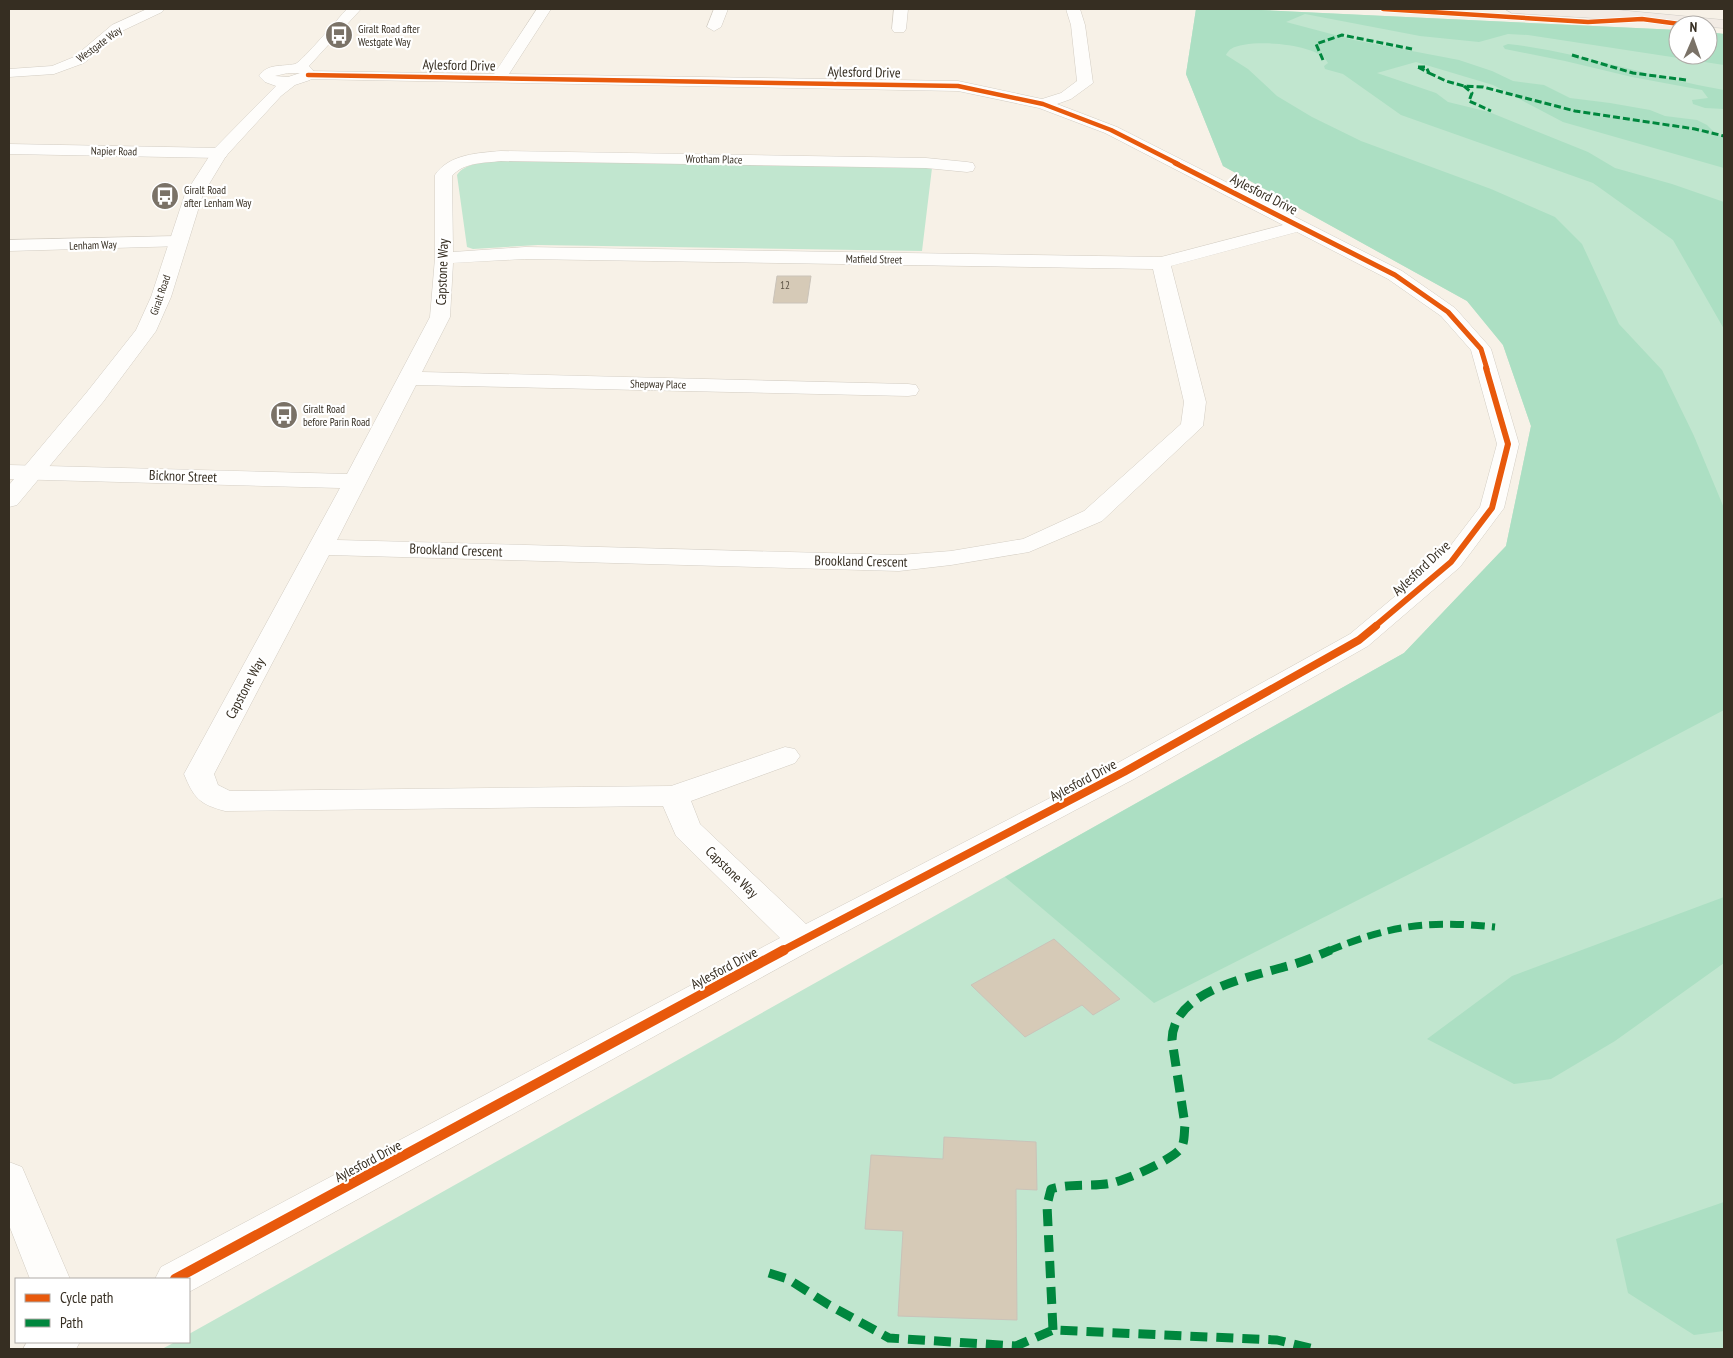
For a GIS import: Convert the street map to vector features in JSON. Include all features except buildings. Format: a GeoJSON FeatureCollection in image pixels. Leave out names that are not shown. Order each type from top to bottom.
{"type":"FeatureCollection","features":[{"type":"Feature","properties":{"kind":"main road"},"geometry":{"type":"LineString","coordinates":[[1512,9],[1618,14],[1724,24]]}},
{"type":"Feature","properties":{"kind":"main road"},"geometry":{"type":"LineString","coordinates":[[1700,9],[1709,18],[1724,24]]}},
{"type":"Feature","properties":{"kind":"street","name":"Westgate Way"},"geometry":{"type":"LineString","coordinates":[[9,73],[54,70],[79,60],[117,28],[157,9]]}},
{"type":"Feature","properties":{"kind":"street","name":"Giralt Road"},"geometry":{"type":"LineString","coordinates":[[296,73],[297,55],[340,9]]}},
{"type":"Feature","properties":{"kind":"street","name":"Giralt Road"},"geometry":{"type":"LineString","coordinates":[[213,152],[296,73],[354,9]]}},
{"type":"Feature","properties":{"kind":"street"},"geometry":{"type":"LineString","coordinates":[[499,78],[544,9]]}},
{"type":"Feature","properties":{"kind":"street"},"geometry":{"type":"LineString","coordinates":[[714,27],[722,9]]}},
{"type":"Feature","properties":{"kind":"street"},"geometry":{"type":"LineString","coordinates":[[899,29],[901,9]]}},
{"type":"Feature","properties":{"kind":"street"},"geometry":{"type":"LineString","coordinates":[[1043,104],[1066,96],[1085,83],[1078,24],[1073,9]]}},
{"type":"Feature","properties":{"kind":"street","name":"Aylesford Drive"},"geometry":{"type":"LineString","coordinates":[[177,1278],[803,940],[1124,772],[1359,640],[1450,562],[1492,508],[1508,444],[1481,349],[1448,312],[1395,276],[1300,226],[1111,130],[1043,104],[958,86],[296,73],[271,80]]}},
{"type":"Feature","properties":{"kind":"street","name":"Giralt Road"},"geometry":{"type":"LineString","coordinates":[[9,500],[17,472],[118,368],[146,331],[161,296],[168,242],[194,194],[213,152],[271,80]]}},
{"type":"Feature","properties":{"kind":"street","name":"Napier Road"},"geometry":{"type":"LineString","coordinates":[[9,149],[213,152]]}},
{"type":"Feature","properties":{"kind":"street","name":"Wrotham Place"},"geometry":{"type":"LineString","coordinates":[[462,162],[501,156],[916,163],[967,167]]}},
{"type":"Feature","properties":{"kind":"street","name":"Capstone Way"},"geometry":{"type":"LineString","coordinates":[[462,162],[448,169],[442,175],[444,258],[440,317],[321,546],[199,774],[206,791],[225,801],[674,796],[785,756]]}},
{"type":"Feature","properties":{"kind":"street","name":"Matfield Street"},"geometry":{"type":"LineString","coordinates":[[444,258],[525,253],[1161,263],[1300,226]]}},
{"type":"Feature","properties":{"kind":"street","name":"Lenham Way"},"geometry":{"type":"LineString","coordinates":[[9,246],[168,242]]}},
{"type":"Feature","properties":{"kind":"street","name":"Brookland Crescent"},"geometry":{"type":"LineString","coordinates":[[321,546],[899,563],[951,558],[1028,545],[1093,516],[1192,426],[1195,402],[1161,263]]}},
{"type":"Feature","properties":{"kind":"street","name":"Shepway Place"},"geometry":{"type":"LineString","coordinates":[[409,378],[908,390]]}},
{"type":"Feature","properties":{"kind":"street","name":"Bicknor Street"},"geometry":{"type":"LineString","coordinates":[[17,472],[355,481]]}},
{"type":"Feature","properties":{"kind":"street","name":"Capstone Way"},"geometry":{"type":"LineString","coordinates":[[674,796],[687,829],[803,940]]}},
{"type":"Feature","properties":{"kind":"street"},"geometry":{"type":"LineString","coordinates":[[9,1178],[50,1278]]}},
{"type":"Feature","properties":{"kind":"street"},"geometry":{"type":"LineString","coordinates":[[44,1349],[57,1343]]}},
{"type":"Feature","properties":{"kind":"green space"},"geometry":{"type":"Polygon","coordinates":[[[1196,9],[1239,9],[1668,30],[1668,65],[1718,65],[1718,33],[1724,34],[1724,1349],[162,1349],[173,1343],[190,1343],[190,1333],[1404,653],[1506,546],[1531,426],[1503,345],[1467,301],[1223,166],[1186,74],[1196,9]]]}},
{"type":"Feature","properties":{"kind":"green space"},"geometry":{"type":"Polygon","coordinates":[[[1196,9],[1239,9],[1668,30],[1668,56],[1528,35],[1508,34],[1479,42],[1420,36],[1305,14],[1286,22],[1354,40],[1459,60],[1492,71],[1513,81],[1544,85],[1570,98],[1610,103],[1650,110],[1665,116],[1697,120],[1707,125],[1717,135],[1724,136],[1724,168],[1563,122],[1493,85],[1416,62],[1377,73],[1436,93],[1448,102],[1489,112],[1588,152],[1615,168],[1672,184],[1724,202],[1724,329],[1673,240],[1593,183],[1401,115],[1343,74],[1325,69],[1324,66],[1328,63],[1322,56],[1312,51],[1283,44],[1267,43],[1240,46],[1231,49],[1226,55],[1248,69],[1277,96],[1312,117],[1361,141],[1491,189],[1555,217],[1582,244],[1619,324],[1662,370],[1694,436],[1724,508],[1724,710],[1471,843],[1154,1003],[1005,877],[1404,653],[1506,546],[1531,426],[1503,345],[1467,301],[1223,166],[1186,74],[1196,9]]]}},
{"type":"Feature","properties":{"kind":"green space"},"geometry":{"type":"Polygon","coordinates":[[[1718,33],[1724,34],[1724,65],[1718,64],[1718,33]]]}},
{"type":"Feature","properties":{"kind":"green space"},"geometry":{"type":"Polygon","coordinates":[[[1508,44],[1562,53],[1724,90],[1724,109],[1705,108],[1693,104],[1692,100],[1708,98],[1702,90],[1632,77],[1505,49],[1503,46],[1508,44]]]}},
{"type":"Feature","properties":{"kind":"green space"},"geometry":{"type":"Polygon","coordinates":[[[500,160],[932,168],[922,251],[538,245],[473,249],[467,247],[457,175],[460,171],[470,166],[500,160]]]}},
{"type":"Feature","properties":{"kind":"green space"},"geometry":{"type":"Polygon","coordinates":[[[1724,897],[1724,963],[1615,1041],[1551,1079],[1514,1084],[1427,1039],[1512,976],[1724,897]]]}},
{"type":"Feature","properties":{"kind":"green space"},"geometry":{"type":"Polygon","coordinates":[[[1724,1202],[1724,1331],[1694,1335],[1628,1293],[1616,1239],[1724,1202]]]}},
{"type":"Feature","properties":{"kind":"marked path"},"geometry":{"type":"LineString","coordinates":[[1323,60],[1316,44],[1342,35],[1412,49]]}},
{"type":"Feature","properties":{"kind":"marked path"},"geometry":{"type":"LineString","coordinates":[[1572,55],[1633,73],[1686,80]]}},
{"type":"Feature","properties":{"kind":"marked path"},"geometry":{"type":"LineString","coordinates":[[1429,73],[1426,67],[1418,67],[1421,69],[1446,81],[1464,86],[1483,87],[1575,111],[1695,129],[1724,136]]}},
{"type":"Feature","properties":{"kind":"marked path"},"geometry":{"type":"LineString","coordinates":[[1464,86],[1472,93],[1469,101],[1491,111]]}},
{"type":"Feature","properties":{"kind":"marked path"},"geometry":{"type":"LineString","coordinates":[[1053,1330],[1047,1205],[1051,1189],[1066,1185],[1111,1183],[1137,1174],[1159,1163],[1181,1148],[1185,1125],[1172,1029],[1175,1022],[1190,1004],[1202,995],[1232,982],[1295,964],[1379,932],[1431,924],[1495,927]]}},
{"type":"Feature","properties":{"kind":"marked path"},"geometry":{"type":"LineString","coordinates":[[769,1273],[788,1279],[829,1305],[889,1338],[1016,1346],[1053,1330],[1277,1340],[1314,1349]]}},
{"type":"Feature","properties":{"kind":"cycle path"},"geometry":{"type":"LineString","coordinates":[[1383,9],[1541,20],[1588,22],[1642,19],[1668,22]]}},
{"type":"Feature","properties":{"kind":"cycle path"},"geometry":{"type":"LineString","coordinates":[[177,1278],[803,940],[1124,772],[1359,640],[1451,562],[1492,508],[1508,444],[1481,349],[1448,312],[1395,275],[1111,130],[1043,104],[958,86],[308,75]]}},
{"type":"Feature","properties":{"kind":"place","name":"Giralt Road after Westgate Way"},"geometry":{"type":"Point","coordinates":[339,35]}},
{"type":"Feature","properties":{"kind":"place","name":"Giralt Road after Lenham Way"},"geometry":{"type":"Point","coordinates":[165,196]}},
{"type":"Feature","properties":{"kind":"place","name":"Giralt Road before Parin Road"},"geometry":{"type":"Point","coordinates":[284,415]}}]}
